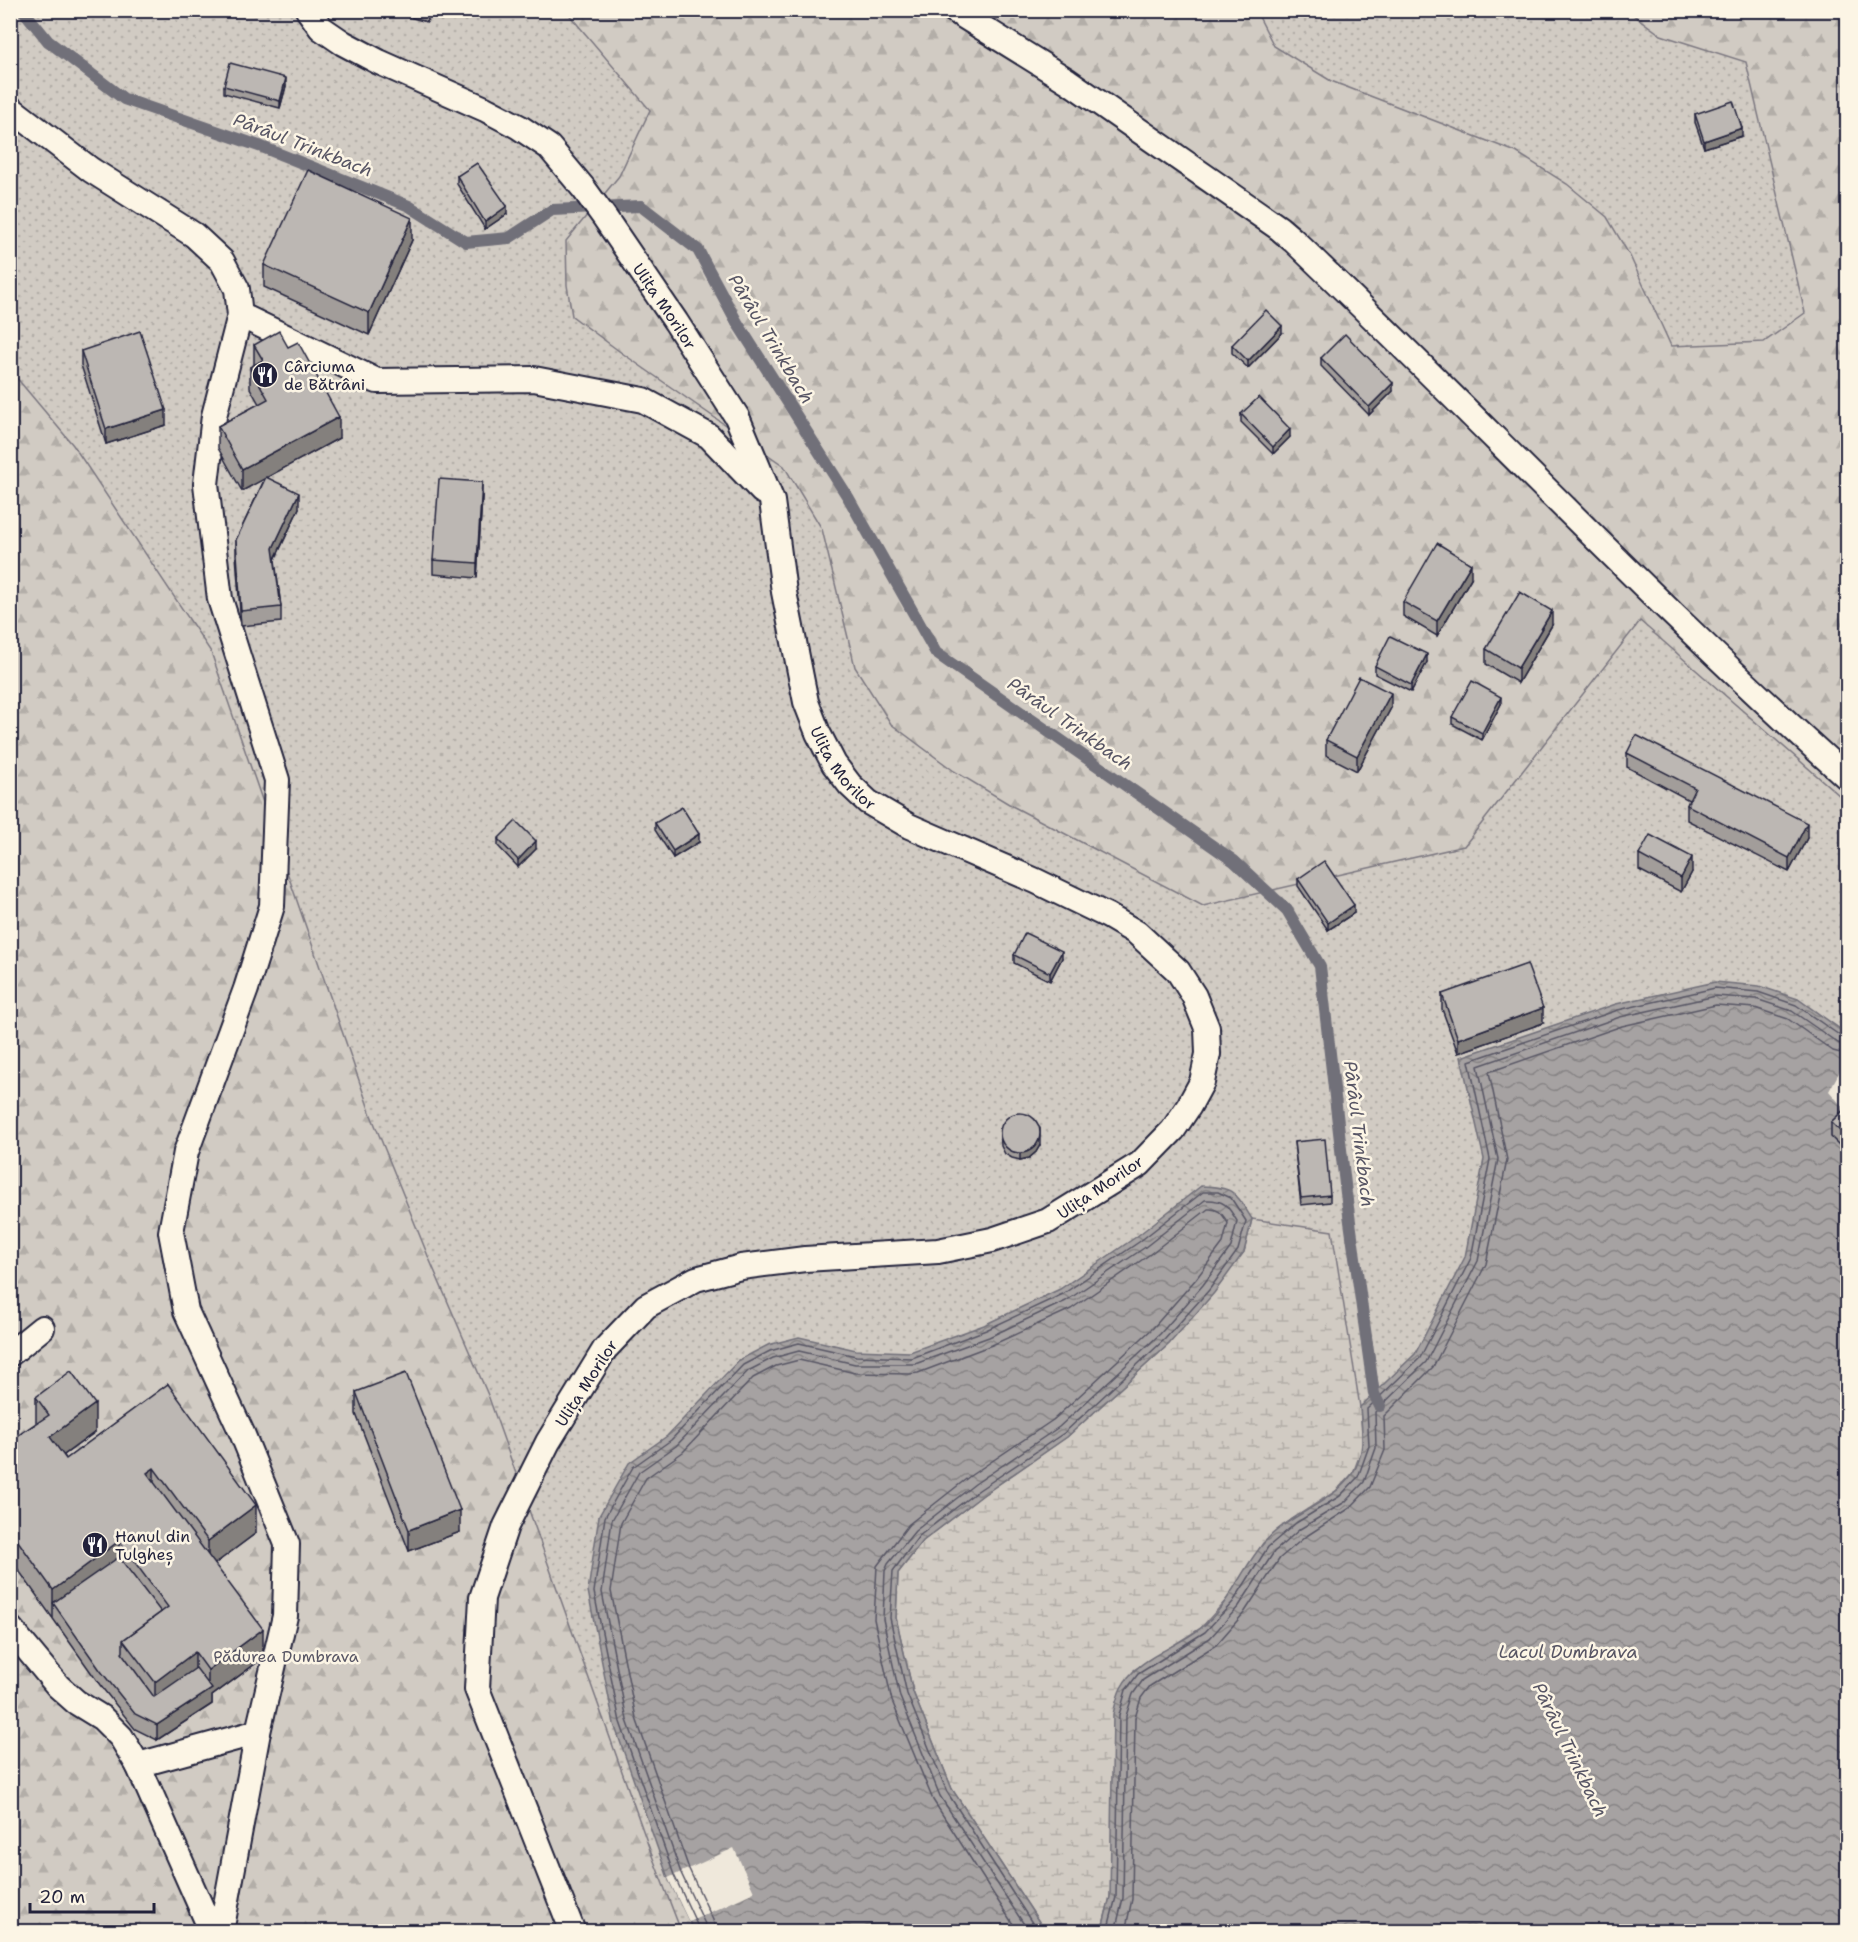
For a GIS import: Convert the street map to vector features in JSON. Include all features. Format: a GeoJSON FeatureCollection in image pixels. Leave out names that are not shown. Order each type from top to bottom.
{"type":"FeatureCollection","features":[{"type":"Feature","properties":{"kind":"lane","name":"Ulița Morilor"},"geometry":{"type":"LineString","coordinates":[[308,10],[321,28],[343,43],[379,62],[485,109],[519,127],[549,147],[584,189],[605,219],[676,322],[737,417],[771,501],[786,603],[806,702],[818,733],[834,764],[845,778],[868,802],[909,826],[1036,881],[1108,916],[1137,933],[1178,971],[1194,996],[1207,1028],[1208,1054],[1202,1082],[1173,1130],[1140,1164],[1048,1221],[992,1240],[938,1251],[805,1259],[741,1267],[696,1279],[646,1306],[605,1348],[548,1442],[506,1526],[482,1598],[477,1689],[573,1932]]}},
{"type":"Feature","properties":{"kind":"lane"},"geometry":{"type":"LineString","coordinates":[[954,10],[1068,81],[1286,234],[1676,616],[1799,735],[1848,778]]}},
{"type":"Feature","properties":{"kind":"lane"},"geometry":{"type":"LineString","coordinates":[[10,108],[91,170],[194,235],[222,261],[237,289],[240,315],[214,416],[206,484],[220,599],[277,780],[272,906],[246,989],[186,1152],[171,1232],[186,1311],[242,1433],[287,1544],[285,1616],[258,1732],[221,1932]]}},
{"type":"Feature","properties":{"kind":"lane"},"geometry":{"type":"LineString","coordinates":[[240,315],[377,381],[534,379],[643,400],[709,436],[771,501]]}},
{"type":"Feature","properties":{"kind":"lane"},"geometry":{"type":"LineString","coordinates":[[10,1354],[42,1328]]}},
{"type":"Feature","properties":{"kind":"lane"},"geometry":{"type":"LineString","coordinates":[[10,1628],[58,1686],[76,1702],[102,1718],[121,1737],[138,1765],[212,1932]]}},
{"type":"Feature","properties":{"kind":"lane"},"geometry":{"type":"LineString","coordinates":[[138,1765],[258,1732]]}},
{"type":"Feature","properties":{"kind":"green space"},"geometry":{"type":"Polygon","coordinates":[[[11,11],[1847,11],[1847,1931],[11,1932],[11,11]]]}},
{"type":"Feature","properties":{"kind":"green space"},"geometry":{"type":"Polygon","coordinates":[[[566,11],[1256,11],[1274,46],[1331,81],[1516,152],[1567,184],[1607,217],[1630,256],[1671,346],[1764,342],[1805,313],[1746,62],[1661,35],[1628,11],[1847,11],[1847,802],[1640,621],[1464,846],[1203,906],[1014,807],[954,771],[891,724],[855,667],[822,529],[784,466],[572,316],[567,285],[566,241],[619,176],[650,110],[566,11]]]}},
{"type":"Feature","properties":{"kind":"green space","name":"Pădurea Dumbrava"},"geometry":{"type":"Polygon","coordinates":[[[10,370],[73,445],[211,652],[371,1115],[488,1395],[651,1853],[681,1931],[11,1931],[10,370]]]}},
{"type":"Feature","properties":{"kind":"green space"},"geometry":{"type":"Polygon","coordinates":[[[1252,1219],[1332,1231],[1360,1407],[1363,1446],[1353,1473],[1336,1491],[1292,1519],[1263,1543],[1228,1598],[1201,1628],[1134,1670],[1110,1897],[1102,1929],[1097,1932],[1045,1931],[952,1789],[913,1692],[896,1618],[898,1573],[923,1541],[983,1495],[1067,1437],[1169,1344],[1244,1252],[1252,1219]]]}},
{"type":"Feature","properties":{"kind":"water","name":"Lacul Dumbrava"},"geometry":{"type":"Polygon","coordinates":[[[1715,982],[1759,986],[1798,999],[1847,1034],[1847,1931],[1097,1932],[1102,1929],[1110,1897],[1113,1714],[1121,1688],[1136,1669],[1146,1661],[1191,1635],[1211,1619],[1263,1544],[1284,1525],[1333,1494],[1352,1474],[1361,1450],[1360,1407],[1415,1354],[1465,1257],[1484,1159],[1461,1057],[1616,1004],[1715,982]]]}},
{"type":"Feature","properties":{"kind":"water"},"geometry":{"type":"Polygon","coordinates":[[[1201,1186],[1221,1188],[1233,1193],[1252,1219],[1244,1252],[1214,1293],[1169,1344],[1067,1437],[983,1495],[923,1541],[898,1573],[896,1618],[913,1692],[952,1789],[1045,1931],[694,1931],[668,1878],[614,1724],[588,1591],[599,1516],[629,1463],[667,1436],[739,1360],[768,1345],[799,1337],[856,1350],[910,1352],[984,1325],[1060,1289],[1136,1237],[1201,1186]]]}},
{"type":"Feature","properties":{"kind":"pier"},"geometry":{"type":"Polygon","coordinates":[[[1847,1058],[1847,1084],[1843,1091],[1847,1096],[1847,1112],[1829,1091],[1847,1058]]]}},
{"type":"Feature","properties":{"kind":"pier"},"geometry":{"type":"Polygon","coordinates":[[[734,1848],[754,1892],[689,1922],[668,1878],[734,1848]]]}},
{"type":"Feature","properties":{"kind":"building"},"geometry":{"type":"Polygon","coordinates":[[[413,10],[428,10],[427,14],[413,10]]]}},
{"type":"Feature","properties":{"kind":"building"},"geometry":{"type":"Polygon","coordinates":[[[230,63],[286,78],[280,101],[224,86],[230,63]]]}},
{"type":"Feature","properties":{"kind":"building"},"geometry":{"type":"Polygon","coordinates":[[[1733,101],[1742,128],[1704,141],[1695,114],[1733,101]]]}},
{"type":"Feature","properties":{"kind":"building"},"geometry":{"type":"Polygon","coordinates":[[[477,163],[507,206],[485,222],[457,176],[477,163]]]}},
{"type":"Feature","properties":{"kind":"building"},"geometry":{"type":"Polygon","coordinates":[[[308,170],[412,218],[369,313],[264,265],[308,170]]]}},
{"type":"Feature","properties":{"kind":"building"},"geometry":{"type":"Polygon","coordinates":[[[1266,310],[1282,326],[1248,361],[1232,345],[1266,310]]]}},
{"type":"Feature","properties":{"kind":"building"},"geometry":{"type":"Polygon","coordinates":[[[140,331],[166,410],[106,429],[81,351],[140,331]]]}},
{"type":"Feature","properties":{"kind":"building"},"geometry":{"type":"Polygon","coordinates":[[[279,331],[288,347],[298,342],[339,417],[242,469],[218,426],[268,399],[250,367],[263,360],[254,345],[279,331]]]}},
{"type":"Feature","properties":{"kind":"building"},"geometry":{"type":"Polygon","coordinates":[[[1345,334],[1393,383],[1369,407],[1321,358],[1345,334]]]}},
{"type":"Feature","properties":{"kind":"building"},"geometry":{"type":"Polygon","coordinates":[[[1259,397],[1290,429],[1273,447],[1241,414],[1259,397]]]}},
{"type":"Feature","properties":{"kind":"building"},"geometry":{"type":"Polygon","coordinates":[[[266,477],[299,493],[273,548],[281,607],[241,611],[236,540],[266,477]]]}},
{"type":"Feature","properties":{"kind":"building"},"geometry":{"type":"Polygon","coordinates":[[[439,479],[482,482],[477,563],[433,560],[439,479]]]}},
{"type":"Feature","properties":{"kind":"building"},"geometry":{"type":"Polygon","coordinates":[[[1437,543],[1471,564],[1437,621],[1403,602],[1437,543]]]}},
{"type":"Feature","properties":{"kind":"building"},"geometry":{"type":"Polygon","coordinates":[[[1520,592],[1552,611],[1518,668],[1486,649],[1520,592]]]}},
{"type":"Feature","properties":{"kind":"building"},"geometry":{"type":"Polygon","coordinates":[[[1390,636],[1427,654],[1411,685],[1375,666],[1390,636]]]}},
{"type":"Feature","properties":{"kind":"building"},"geometry":{"type":"Polygon","coordinates":[[[1359,677],[1391,693],[1357,756],[1326,740],[1359,677]]]}},
{"type":"Feature","properties":{"kind":"building"},"geometry":{"type":"Polygon","coordinates":[[[1472,681],[1501,697],[1482,733],[1452,717],[1472,681]]]}},
{"type":"Feature","properties":{"kind":"building"},"geometry":{"type":"Polygon","coordinates":[[[1636,735],[1807,823],[1789,858],[1687,805],[1695,788],[1627,753],[1636,735]]]}},
{"type":"Feature","properties":{"kind":"building"},"geometry":{"type":"Polygon","coordinates":[[[682,807],[699,834],[673,851],[655,823],[682,807]]]}},
{"type":"Feature","properties":{"kind":"building"},"geometry":{"type":"Polygon","coordinates":[[[516,821],[536,841],[518,860],[498,839],[516,821]]]}},
{"type":"Feature","properties":{"kind":"building"},"geometry":{"type":"Polygon","coordinates":[[[1650,835],[1692,857],[1681,878],[1639,855],[1650,835]]]}},
{"type":"Feature","properties":{"kind":"building"},"geometry":{"type":"Polygon","coordinates":[[[1324,861],[1354,905],[1328,923],[1298,879],[1324,861]]]}},
{"type":"Feature","properties":{"kind":"building"},"geometry":{"type":"Polygon","coordinates":[[[1025,933],[1062,951],[1050,973],[1014,955],[1025,933]]]}},
{"type":"Feature","properties":{"kind":"building"},"geometry":{"type":"Polygon","coordinates":[[[1527,964],[1543,1008],[1458,1039],[1442,994],[1527,964]]]}},
{"type":"Feature","properties":{"kind":"building"},"geometry":{"type":"Polygon","coordinates":[[[1848,1106],[1848,1139],[1831,1122],[1848,1106]]]}},
{"type":"Feature","properties":{"kind":"building"},"geometry":{"type":"Polygon","coordinates":[[[1020,1113],[1034,1119],[1040,1133],[1034,1147],[1020,1153],[1006,1147],[1000,1133],[1006,1119],[1020,1113]]]}},
{"type":"Feature","properties":{"kind":"building"},"geometry":{"type":"Polygon","coordinates":[[[1325,1139],[1330,1195],[1301,1198],[1294,1142],[1325,1139]]]}},
{"type":"Feature","properties":{"kind":"building","name":"Hanul din Tulgheș"},"geometry":{"type":"Polygon","coordinates":[[[71,1371],[95,1404],[50,1437],[66,1459],[168,1384],[256,1505],[208,1541],[154,1468],[147,1473],[263,1629],[208,1670],[195,1652],[155,1682],[123,1640],[168,1607],[119,1541],[53,1590],[10,1530],[10,1441],[49,1415],[36,1397],[71,1371]]]}},
{"type":"Feature","properties":{"kind":"building"},"geometry":{"type":"Polygon","coordinates":[[[406,1373],[460,1510],[409,1530],[356,1392],[406,1373]]]}},
{"type":"Feature","properties":{"kind":"building"},"geometry":{"type":"Polygon","coordinates":[[[119,1557],[161,1612],[123,1640],[122,1653],[154,1697],[196,1668],[212,1689],[157,1725],[135,1714],[100,1670],[53,1603],[119,1557]]]}},
{"type":"Feature","properties":{"kind":"waterway","name":"Pârâul Trinkbach"},"geometry":{"type":"LineString","coordinates":[[23,10],[48,41],[124,99],[262,147],[409,206],[466,242],[509,238],[552,210],[641,206],[698,250],[738,324],[848,497],[936,653],[1234,861],[1287,910],[1320,966],[1346,1193],[1374,1394],[1380,1406]]}},
{"type":"Feature","properties":{"kind":"place","name":"Cârciuma de Bătrâni"},"geometry":{"type":"Point","coordinates":[265,375]}},
{"type":"Feature","properties":{"kind":"place","name":"Hanul din Tulgheș"},"geometry":{"type":"Point","coordinates":[95,1545]}}]}
